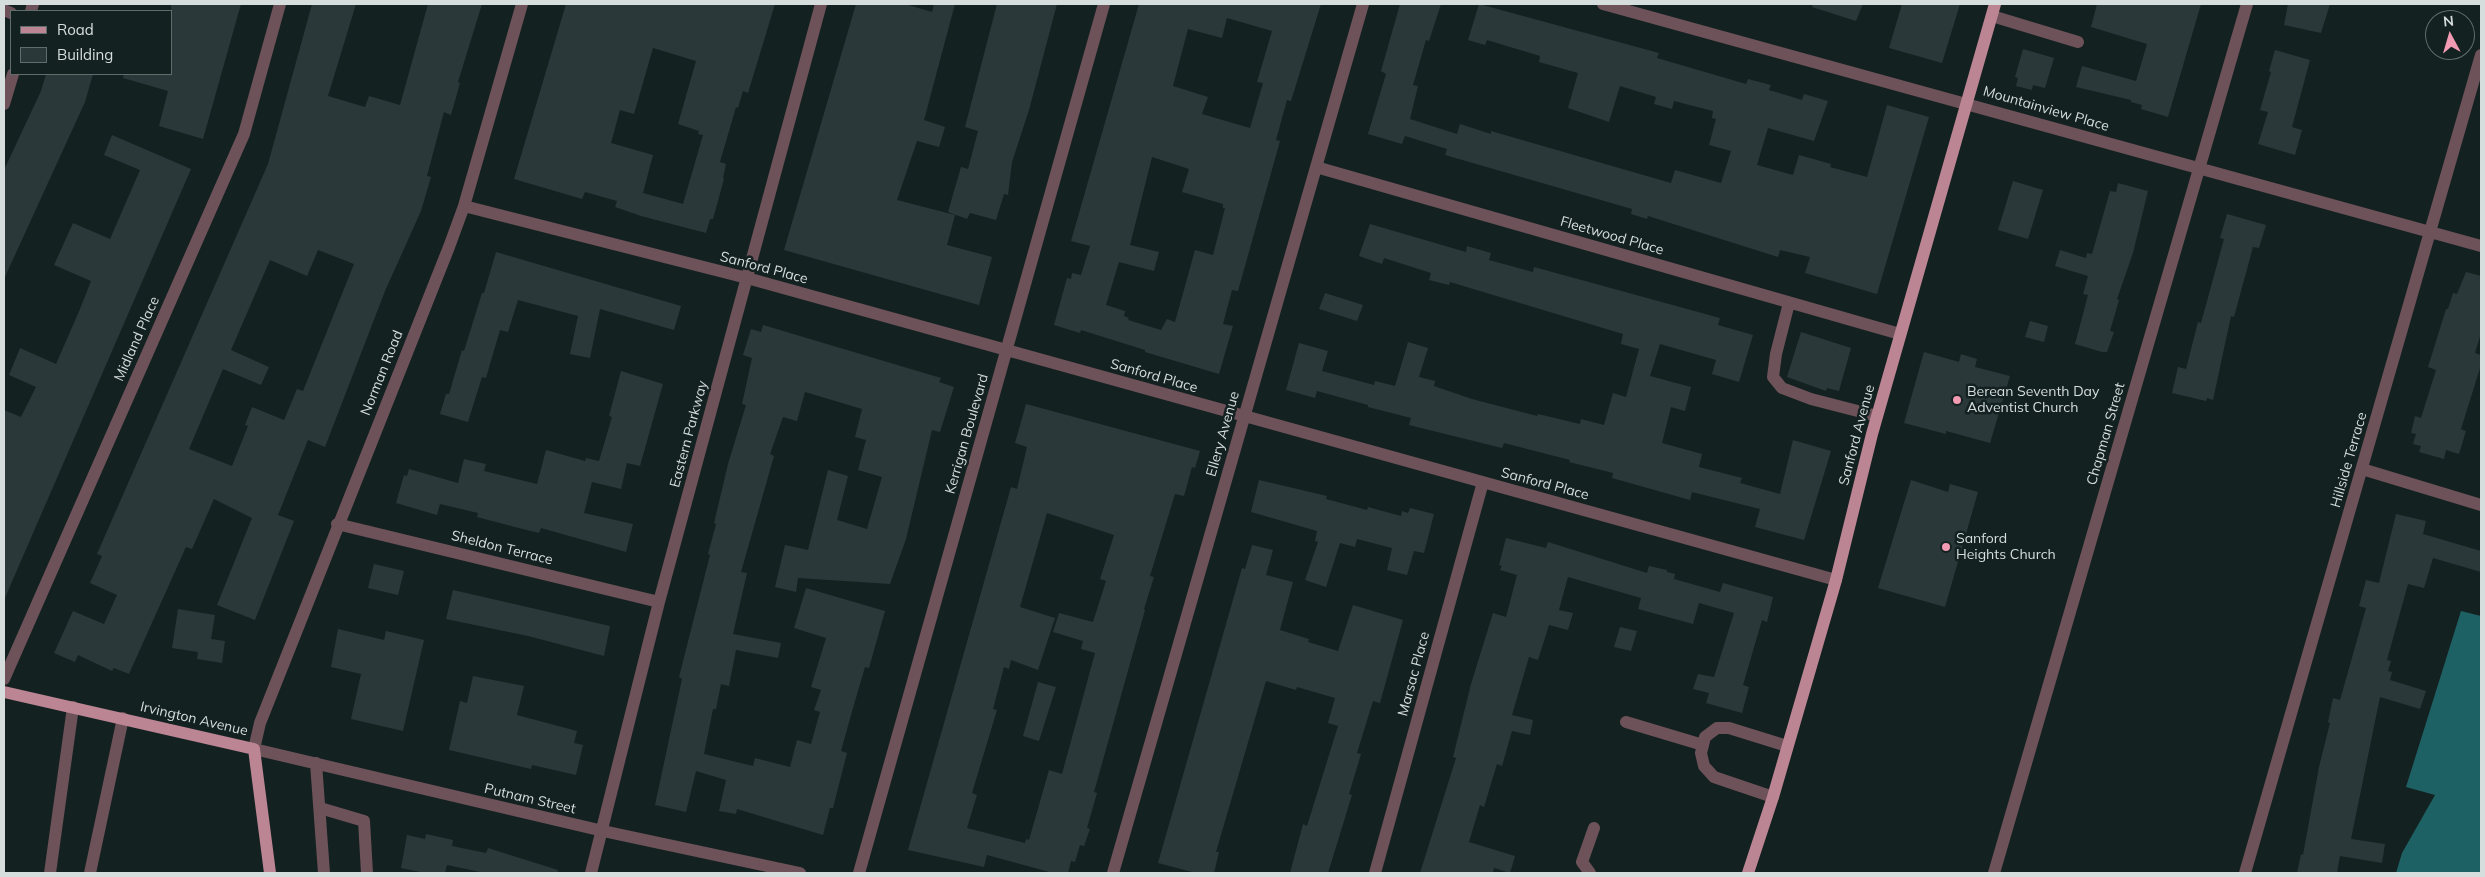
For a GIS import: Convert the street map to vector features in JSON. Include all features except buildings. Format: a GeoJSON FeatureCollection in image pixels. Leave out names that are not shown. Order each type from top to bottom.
{"type":"FeatureCollection","features":[{"type":"Feature","properties":{"kind":"main road","name":"Sanford Avenue"},"geometry":{"type":"LineString","coordinates":[[1748,873],[1836,580],[1877,416],[1993,10]]}},
{"type":"Feature","properties":{"kind":"main road","name":"Irvington Avenue"},"geometry":{"type":"LineString","coordinates":[[4,692],[254,749],[270,873]]}},
{"type":"Feature","properties":{"kind":"street","name":"Midland Place"},"geometry":{"type":"LineString","coordinates":[[4,679],[244,134],[280,4]]}},
{"type":"Feature","properties":{"kind":"street","name":"Norman Road"},"geometry":{"type":"LineString","coordinates":[[254,749],[260,723],[464,206],[522,4]]}},
{"type":"Feature","properties":{"kind":"street","name":"Eastern Parkway"},"geometry":{"type":"LineString","coordinates":[[591,873],[659,602],[821,4]]}},
{"type":"Feature","properties":{"kind":"street","name":"Kerrigan Boulevard"},"geometry":{"type":"LineString","coordinates":[[859,873],[1104,4]]}},
{"type":"Feature","properties":{"kind":"street","name":"Ellery Avenue"},"geometry":{"type":"LineString","coordinates":[[1113,873],[1363,4]]}},
{"type":"Feature","properties":{"kind":"street","name":"Mountainview Place"},"geometry":{"type":"LineString","coordinates":[[1603,4],[2481,246]]}},
{"type":"Feature","properties":{"kind":"street","name":"Chapman Street"},"geometry":{"type":"LineString","coordinates":[[1994,873],[2247,4]]}},
{"type":"Feature","properties":{"kind":"street"},"geometry":{"type":"LineString","coordinates":[[1993,10],[2078,42]]}},
{"type":"Feature","properties":{"kind":"street","name":"Hillside Terrace"},"geometry":{"type":"LineString","coordinates":[[2245,873],[2481,55]]}},
{"type":"Feature","properties":{"kind":"street"},"geometry":{"type":"LineString","coordinates":[[4,104],[13,75]]}},
{"type":"Feature","properties":{"kind":"street","name":"Fleetwood Place"},"geometry":{"type":"LineString","coordinates":[[1316,167],[1900,334]]}},
{"type":"Feature","properties":{"kind":"street","name":"Sanford Place"},"geometry":{"type":"LineString","coordinates":[[464,206],[746,278],[1836,580]]}},
{"type":"Feature","properties":{"kind":"street"},"geometry":{"type":"LineString","coordinates":[[1789,303],[1776,354],[1774,377],[1782,388],[1811,399],[1877,416]]}},
{"type":"Feature","properties":{"kind":"street"},"geometry":{"type":"LineString","coordinates":[[2362,469],[2481,505]]}},
{"type":"Feature","properties":{"kind":"street","name":"Marsac Place"},"geometry":{"type":"LineString","coordinates":[[1375,873],[1483,482]]}},
{"type":"Feature","properties":{"kind":"street","name":"Sheldon Terrace"},"geometry":{"type":"LineString","coordinates":[[337,524],[659,602]]}},
{"type":"Feature","properties":{"kind":"street"},"geometry":{"type":"LineString","coordinates":[[50,873],[74,707]]}},
{"type":"Feature","properties":{"kind":"street"},"geometry":{"type":"LineString","coordinates":[[90,873],[123,718]]}},
{"type":"Feature","properties":{"kind":"street"},"geometry":{"type":"LineString","coordinates":[[1626,722],[1703,745]]}},
{"type":"Feature","properties":{"kind":"street"},"geometry":{"type":"LineString","coordinates":[[1772,797],[1714,777],[1704,766],[1701,753],[1705,737],[1717,728],[1729,728],[1787,746]]}},
{"type":"Feature","properties":{"kind":"street","name":"Putnam Street"},"geometry":{"type":"LineString","coordinates":[[254,749],[603,831],[800,873]]}},
{"type":"Feature","properties":{"kind":"street"},"geometry":{"type":"LineString","coordinates":[[316,763],[317,798],[320,808],[324,873]]}},
{"type":"Feature","properties":{"kind":"street"},"geometry":{"type":"LineString","coordinates":[[320,808],[364,820],[367,873]]}},
{"type":"Feature","properties":{"kind":"street"},"geometry":{"type":"LineString","coordinates":[[1590,873],[1582,862],[1594,828]]}},
{"type":"Feature","properties":{"kind":"shaded area"},"geometry":{"type":"Polygon","coordinates":[[[2461,611],[2481,616],[2481,873],[2396,873],[2402,853],[2435,795],[2406,787],[2461,611]]]}},
{"type":"Feature","properties":{"kind":"place","name":"Berean Seventh Day Adventist Church"},"geometry":{"type":"Point","coordinates":[1957,400]}},
{"type":"Feature","properties":{"kind":"place","name":"Sanford Heights Church"},"geometry":{"type":"Point","coordinates":[1946,547]}}]}
